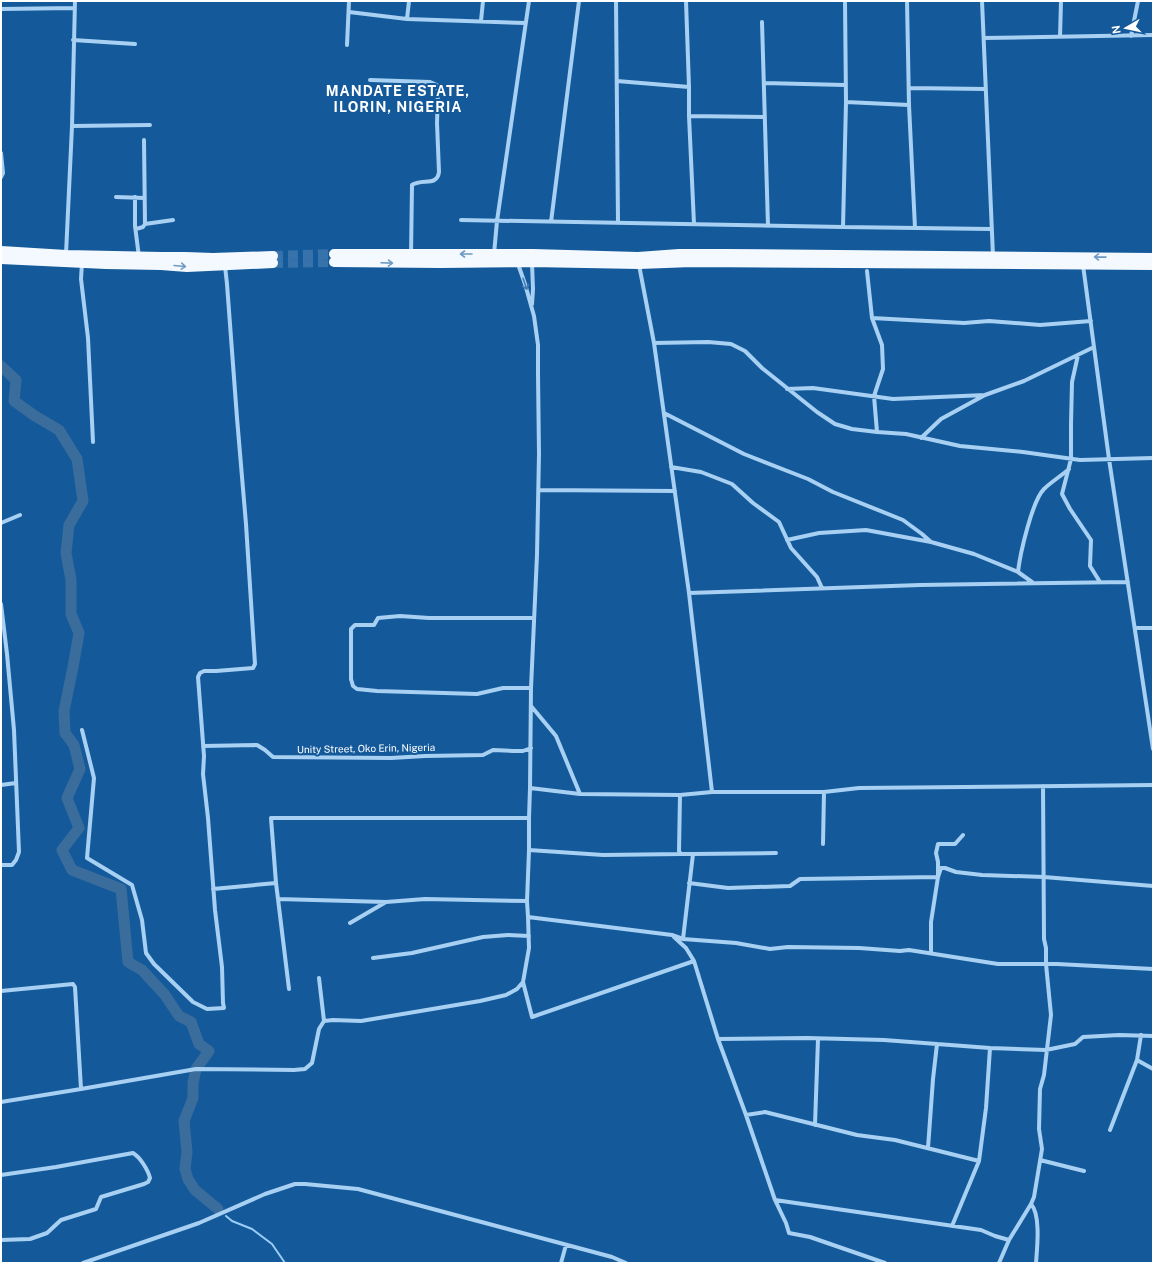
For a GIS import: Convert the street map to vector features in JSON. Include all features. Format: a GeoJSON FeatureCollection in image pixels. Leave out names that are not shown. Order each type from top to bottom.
{"type":"FeatureCollection","features":[{"type":"Feature","properties":{"kind":"main road"},"geometry":{"type":"LineString","coordinates":[[1,251],[224,261],[273,259]]}},
{"type":"Feature","properties":{"kind":"main road"},"geometry":{"type":"LineString","coordinates":[[532,258],[517,263],[440,264],[334,258],[411,254],[494,254],[532,258],[700,262],[1153,265]]}},
{"type":"Feature","properties":{"kind":"main road"},"geometry":{"type":"LineString","coordinates":[[638,260],[679,254],[1153,258]]}},
{"type":"Feature","properties":{"kind":"main road"},"geometry":{"type":"LineString","coordinates":[[1,259],[187,267],[224,261]]}},
{"type":"Feature","properties":{"kind":"street"},"geometry":{"type":"LineString","coordinates":[[66,255],[72,126],[75,1]]}},
{"type":"Feature","properties":{"kind":"street"},"geometry":{"type":"LineString","coordinates":[[347,45],[349,1]]}},
{"type":"Feature","properties":{"kind":"street"},"geometry":{"type":"LineString","coordinates":[[407,19],[409,1]]}},
{"type":"Feature","properties":{"kind":"street"},"geometry":{"type":"LineString","coordinates":[[481,21],[483,1]]}},
{"type":"Feature","properties":{"kind":"street"},"geometry":{"type":"LineString","coordinates":[[494,254],[497,221],[529,1]]}},
{"type":"Feature","properties":{"kind":"street"},"geometry":{"type":"LineString","coordinates":[[551,222],[578,1]]}},
{"type":"Feature","properties":{"kind":"street"},"geometry":{"type":"LineString","coordinates":[[616,1],[618,223]]}},
{"type":"Feature","properties":{"kind":"street"},"geometry":{"type":"LineString","coordinates":[[686,1],[694,224]]}},
{"type":"Feature","properties":{"kind":"street"},"geometry":{"type":"LineString","coordinates":[[842,228],[846,102],[845,1]]}},
{"type":"Feature","properties":{"kind":"street"},"geometry":{"type":"LineString","coordinates":[[906,1],[916,228]]}},
{"type":"Feature","properties":{"kind":"street"},"geometry":{"type":"LineString","coordinates":[[982,1],[993,256]]}},
{"type":"Feature","properties":{"kind":"street"},"geometry":{"type":"LineString","coordinates":[[1060,37],[1061,1]]}},
{"type":"Feature","properties":{"kind":"street"},"geometry":{"type":"LineString","coordinates":[[1131,36],[1138,1]]}},
{"type":"Feature","properties":{"kind":"street"},"geometry":{"type":"LineString","coordinates":[[1,9],[74,8]]}},
{"type":"Feature","properties":{"kind":"street"},"geometry":{"type":"LineString","coordinates":[[348,12],[407,19],[525,22]]}},
{"type":"Feature","properties":{"kind":"street"},"geometry":{"type":"LineString","coordinates":[[762,22],[768,226]]}},
{"type":"Feature","properties":{"kind":"street"},"geometry":{"type":"LineString","coordinates":[[984,38],[1153,35]]}},
{"type":"Feature","properties":{"kind":"street"},"geometry":{"type":"LineString","coordinates":[[73,40],[135,44]]}},
{"type":"Feature","properties":{"kind":"street"},"geometry":{"type":"LineString","coordinates":[[370,80],[430,82],[436,85],[438,91],[437,123],[439,172],[438,178],[435,181],[416,182],[412,185],[411,254]]}},
{"type":"Feature","properties":{"kind":"street"},"geometry":{"type":"LineString","coordinates":[[617,81],[690,87]]}},
{"type":"Feature","properties":{"kind":"street"},"geometry":{"type":"LineString","coordinates":[[764,83],[845,85]]}},
{"type":"Feature","properties":{"kind":"street"},"geometry":{"type":"LineString","coordinates":[[909,88],[986,89]]}},
{"type":"Feature","properties":{"kind":"street"},"geometry":{"type":"LineString","coordinates":[[846,102],[910,105]]}},
{"type":"Feature","properties":{"kind":"street"},"geometry":{"type":"LineString","coordinates":[[689,116],[765,117]]}},
{"type":"Feature","properties":{"kind":"street"},"geometry":{"type":"LineString","coordinates":[[72,126],[150,125]]}},
{"type":"Feature","properties":{"kind":"street"},"geometry":{"type":"LineString","coordinates":[[144,140],[145,224]]}},
{"type":"Feature","properties":{"kind":"street"},"geometry":{"type":"LineString","coordinates":[[1,152],[3,173],[1,177]]}},
{"type":"Feature","properties":{"kind":"street"},"geometry":{"type":"LineString","coordinates":[[116,197],[144,198]]}},
{"type":"Feature","properties":{"kind":"street"},"geometry":{"type":"LineString","coordinates":[[135,197],[139,257]]}},
{"type":"Feature","properties":{"kind":"street"},"geometry":{"type":"LineString","coordinates":[[136,228],[143,227],[145,224],[173,220]]}},
{"type":"Feature","properties":{"kind":"street"},"geometry":{"type":"LineString","coordinates":[[461,220],[842,228],[991,229]]}},
{"type":"Feature","properties":{"kind":"street"},"geometry":{"type":"LineString","coordinates":[[532,258],[532,306]]}},
{"type":"Feature","properties":{"kind":"street"},"geometry":{"type":"LineString","coordinates":[[638,260],[654,343],[675,491],[712,792]]}},
{"type":"Feature","properties":{"kind":"street"},"geometry":{"type":"LineString","coordinates":[[82,730],[94,778],[87,858],[132,885],[142,920],[146,953],[154,964],[193,1002],[207,1009],[224,1008],[222,967],[213,888],[203,774],[204,756],[198,678],[200,673],[204,671],[254,668],[255,664],[246,524],[224,261]]}},
{"type":"Feature","properties":{"kind":"street"},"geometry":{"type":"LineString","coordinates":[[82,263],[81,279],[88,346],[93,442]]}},
{"type":"Feature","properties":{"kind":"street"},"geometry":{"type":"LineString","coordinates":[[517,263],[532,306],[538,345],[539,490],[531,688],[528,901],[529,948],[523,982],[532,1017],[694,961]]}},
{"type":"Feature","properties":{"kind":"street"},"geometry":{"type":"LineString","coordinates":[[1083,265],[1109,459],[1136,628],[1153,749]]}},
{"type":"Feature","properties":{"kind":"street"},"geometry":{"type":"LineString","coordinates":[[867,271],[872,318],[882,345],[883,369],[874,396],[877,432]]}},
{"type":"Feature","properties":{"kind":"street"},"geometry":{"type":"LineString","coordinates":[[872,318],[964,323],[989,321],[1040,325],[1091,321]]}},
{"type":"Feature","properties":{"kind":"street"},"geometry":{"type":"LineString","coordinates":[[654,343],[708,342],[731,344],[745,351],[762,368],[817,412],[835,424],[852,429],[906,434],[960,446],[1023,452],[1080,460],[1153,458]]}},
{"type":"Feature","properties":{"kind":"street"},"geometry":{"type":"LineString","coordinates":[[921,438],[941,419],[985,395],[1024,381],[1094,347]]}},
{"type":"Feature","properties":{"kind":"street"},"geometry":{"type":"LineString","coordinates":[[1078,355],[1072,382],[1071,459],[1062,494],[1070,509],[1091,540],[1090,566],[1100,582]]}},
{"type":"Feature","properties":{"kind":"street"},"geometry":{"type":"LineString","coordinates":[[787,389],[813,388],[893,399],[985,395]]}},
{"type":"Feature","properties":{"kind":"street"},"geometry":{"type":"LineString","coordinates":[[664,412],[744,454],[808,479],[833,492],[903,520],[931,542]]}},
{"type":"Feature","properties":{"kind":"street"},"geometry":{"type":"LineString","coordinates":[[671,467],[701,472],[732,484],[753,503],[779,522],[791,548],[817,578],[822,588]]}},
{"type":"Feature","properties":{"kind":"street"},"geometry":{"type":"LineString","coordinates":[[1018,572],[1024,538],[1035,506],[1043,490],[1069,470]]}},
{"type":"Feature","properties":{"kind":"street"},"geometry":{"type":"LineString","coordinates":[[539,490],[675,491]]}},
{"type":"Feature","properties":{"kind":"street"},"geometry":{"type":"LineString","coordinates":[[1,523],[20,515]]}},
{"type":"Feature","properties":{"kind":"street"},"geometry":{"type":"LineString","coordinates":[[787,540],[818,533],[866,530],[931,542],[974,554],[1018,572],[1033,582]]}},
{"type":"Feature","properties":{"kind":"street"},"geometry":{"type":"LineString","coordinates":[[688,593],[1033,582],[1128,582]]}},
{"type":"Feature","properties":{"kind":"street"},"geometry":{"type":"LineString","coordinates":[[1,604],[14,730],[19,852],[12,865],[1,865]]}},
{"type":"Feature","properties":{"kind":"street"},"geometry":{"type":"LineString","coordinates":[[531,688],[504,688],[477,694],[377,692],[357,689],[353,686],[352,679],[351,629],[355,625],[374,625],[378,618],[400,616],[429,618],[534,618]]}},
{"type":"Feature","properties":{"kind":"street"},"geometry":{"type":"LineString","coordinates":[[1136,628],[1153,628]]}},
{"type":"Feature","properties":{"kind":"street"},"geometry":{"type":"LineString","coordinates":[[531,706],[556,736],[580,794]]}},
{"type":"Feature","properties":{"kind":"street","name":"Unity Street, Oko Erin, Nigeria"},"geometry":{"type":"LineString","coordinates":[[203,746],[257,745],[273,757],[383,758],[483,755],[493,750],[518,751],[531,748]]}},
{"type":"Feature","properties":{"kind":"street"},"geometry":{"type":"LineString","coordinates":[[1,785],[16,783]]}},
{"type":"Feature","properties":{"kind":"street"},"geometry":{"type":"LineString","coordinates":[[530,788],[580,794],[680,795],[712,792],[824,792],[859,788],[1153,784]]}},
{"type":"Feature","properties":{"kind":"street"},"geometry":{"type":"LineString","coordinates":[[998,1263],[1009,1240],[1034,1198],[1042,1149],[1039,1129],[1040,1089],[1044,1075],[1051,1015],[1044,939],[1043,786]]}},
{"type":"Feature","properties":{"kind":"street"},"geometry":{"type":"LineString","coordinates":[[824,792],[824,844]]}},
{"type":"Feature","properties":{"kind":"street"},"geometry":{"type":"LineString","coordinates":[[680,795],[679,851],[681,854]]}},
{"type":"Feature","properties":{"kind":"street"},"geometry":{"type":"LineString","coordinates":[[288,989],[276,884],[271,818],[529,818]]}},
{"type":"Feature","properties":{"kind":"street"},"geometry":{"type":"LineString","coordinates":[[931,952],[931,922],[938,877],[938,862],[936,853],[938,844],[955,844],[963,834]]}},
{"type":"Feature","properties":{"kind":"street"},"geometry":{"type":"LineString","coordinates":[[529,850],[603,855],[776,853]]}},
{"type":"Feature","properties":{"kind":"street"},"geometry":{"type":"LineString","coordinates":[[683,939],[693,854]]}},
{"type":"Feature","properties":{"kind":"street"},"geometry":{"type":"LineString","coordinates":[[938,877],[942,868],[945,868],[956,872],[982,875],[1044,877],[1153,886]]}},
{"type":"Feature","properties":{"kind":"street"},"geometry":{"type":"LineString","coordinates":[[689,883],[728,888],[790,886],[800,878],[938,877]]}},
{"type":"Feature","properties":{"kind":"street"},"geometry":{"type":"LineString","coordinates":[[213,888],[276,884]]}},
{"type":"Feature","properties":{"kind":"street"},"geometry":{"type":"LineString","coordinates":[[278,899],[386,902],[426,899],[528,901]]}},
{"type":"Feature","properties":{"kind":"street"},"geometry":{"type":"LineString","coordinates":[[350,923],[386,902]]}},
{"type":"Feature","properties":{"kind":"street"},"geometry":{"type":"LineString","coordinates":[[528,917],[672,935],[683,939],[736,943],[770,949],[788,947],[859,948],[900,951],[909,950],[931,952],[998,964],[1057,964],[1153,969]]}},
{"type":"Feature","properties":{"kind":"street"},"geometry":{"type":"LineString","coordinates":[[373,958],[412,953],[482,937],[508,935],[529,936]]}},
{"type":"Feature","properties":{"kind":"street"},"geometry":{"type":"LineString","coordinates":[[672,935],[686,948],[694,961],[718,1039],[746,1114],[775,1200],[789,1233],[810,1237],[885,1263]]}},
{"type":"Feature","properties":{"kind":"street"},"geometry":{"type":"LineString","coordinates":[[1,1102],[196,1069],[294,1070],[305,1068],[312,1063],[319,1029],[324,1021],[319,978]]}},
{"type":"Feature","properties":{"kind":"street"},"geometry":{"type":"LineString","coordinates":[[324,1021],[361,1021],[480,1001],[506,995],[517,989],[523,982]]}},
{"type":"Feature","properties":{"kind":"street"},"geometry":{"type":"LineString","coordinates":[[1,991],[73,984],[75,987],[81,1089]]}},
{"type":"Feature","properties":{"kind":"street"},"geometry":{"type":"LineString","coordinates":[[718,1039],[884,1040],[990,1048],[1046,1050],[1076,1044],[1083,1037],[1119,1035],[1153,1036]]}},
{"type":"Feature","properties":{"kind":"street"},"geometry":{"type":"LineString","coordinates":[[1110,1130],[1137,1060],[1141,1035]]}},
{"type":"Feature","properties":{"kind":"street"},"geometry":{"type":"LineString","coordinates":[[815,1124],[818,1039]]}},
{"type":"Feature","properties":{"kind":"street"},"geometry":{"type":"LineString","coordinates":[[928,1148],[937,1044]]}},
{"type":"Feature","properties":{"kind":"street"},"geometry":{"type":"LineString","coordinates":[[952,1226],[979,1160],[986,1108],[990,1048]]}},
{"type":"Feature","properties":{"kind":"street"},"geometry":{"type":"LineString","coordinates":[[1137,1060],[1153,1069]]}},
{"type":"Feature","properties":{"kind":"street"},"geometry":{"type":"LineString","coordinates":[[746,1114],[765,1112],[857,1135],[895,1140],[979,1160]]}},
{"type":"Feature","properties":{"kind":"street"},"geometry":{"type":"LineString","coordinates":[[1,1175],[133,1153],[136,1154],[148,1172],[150,1178],[150,1181],[144,1184],[101,1197],[96,1209],[61,1220],[47,1233],[30,1239],[1,1240]]}},
{"type":"Feature","properties":{"kind":"street"},"geometry":{"type":"LineString","coordinates":[[1040,1160],[1084,1171]]}},
{"type":"Feature","properties":{"kind":"street"},"geometry":{"type":"LineString","coordinates":[[83,1263],[199,1223],[265,1194],[295,1184],[358,1189],[612,1257],[626,1263]]}},
{"type":"Feature","properties":{"kind":"street"},"geometry":{"type":"LineString","coordinates":[[775,1200],[981,1230],[1009,1240]]}},
{"type":"Feature","properties":{"kind":"street"},"geometry":{"type":"LineString","coordinates":[[1031,1204],[1035,1211],[1038,1234],[1036,1263]]}},
{"type":"Feature","properties":{"kind":"street"},"geometry":{"type":"LineString","coordinates":[[561,1263],[566,1245]]}},
{"type":"Feature","properties":{"kind":"waterway"},"geometry":{"type":"LineString","coordinates":[[1,366],[16,380],[14,401],[35,416],[59,430],[77,459],[83,501],[69,525],[66,553],[71,580],[71,614],[79,633],[64,711],[65,733],[74,745],[80,769],[67,798],[79,828],[62,850],[72,870],[121,889],[128,962],[142,970],[165,995],[179,1016],[191,1022],[199,1044],[209,1051],[196,1069],[193,1083],[193,1098],[184,1121],[187,1152],[185,1169],[188,1179],[195,1190],[218,1209]]}},
{"type":"Feature","properties":{"kind":"waterway"},"geometry":{"type":"LineString","coordinates":[[226,1216],[232,1221],[252,1229],[272,1244],[285,1263]]}},
{"type":"Feature","properties":{"kind":"tunnel"},"geometry":{"type":"LineString","coordinates":[[273,256],[334,254]]}},
{"type":"Feature","properties":{"kind":"tunnel"},"geometry":{"type":"LineString","coordinates":[[273,263],[334,262]]}},
{"type":"Feature","properties":{"kind":"district","name":"MANDATE ESTATE, ILORIN, NIGERIA"},"geometry":{"type":"Point","coordinates":[398,100]}}]}
